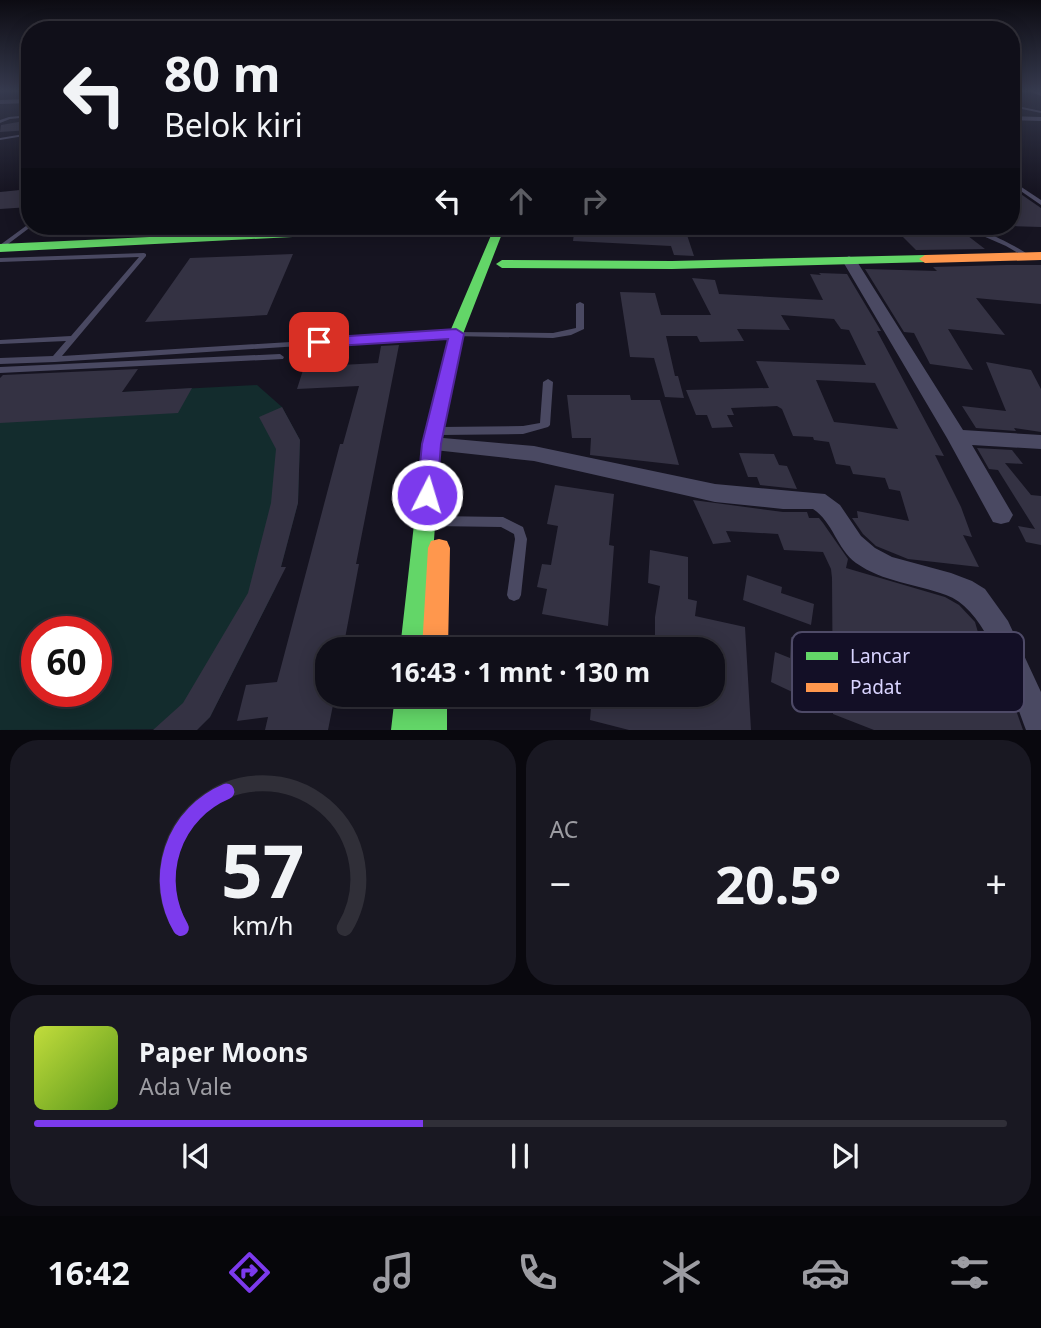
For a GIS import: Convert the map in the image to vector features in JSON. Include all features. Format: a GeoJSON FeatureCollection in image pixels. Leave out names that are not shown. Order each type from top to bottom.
{"type":"FeatureCollection","features":[{"type":"Feature","properties":{"kind":"main road"},"geometry":{"type":"LineString","coordinates":[[0,248],[264,235]]}},
{"type":"Feature","properties":{"kind":"main road"},"geometry":{"type":"LineString","coordinates":[[494,264],[499,235]]}},
{"type":"Feature","properties":{"kind":"main road"},"geometry":{"type":"LineString","coordinates":[[415,637],[441,438],[471,292],[494,264],[507,235]]}},
{"type":"Feature","properties":{"kind":"main road"},"geometry":{"type":"LineString","coordinates":[[494,264],[672,265],[1036,259]]}},
{"type":"Feature","properties":{"kind":"main road"},"geometry":{"type":"LineString","coordinates":[[432,521],[435,637]]}},
{"type":"Feature","properties":{"kind":"main road"},"geometry":{"type":"LineString","coordinates":[[405,730],[407,707]]}},
{"type":"Feature","properties":{"kind":"main road"},"geometry":{"type":"LineString","coordinates":[[433,730],[434,707]]}},
{"type":"Feature","properties":{"kind":"street"},"geometry":{"type":"LineString","coordinates":[[849,260],[957,437],[1001,515]]}},
{"type":"Feature","properties":{"kind":"street"},"geometry":{"type":"LineString","coordinates":[[957,437],[1041,442]]}},
{"type":"Feature","properties":{"kind":"street"},"geometry":{"type":"LineString","coordinates":[[441,438],[548,456],[647,480],[734,496],[817,500],[827,505],[853,544],[864,555],[881,564],[964,590],[980,602],[993,618],[999,632]]}},
{"type":"Feature","properties":{"kind":"street"},"geometry":{"type":"LineString","coordinates":[[1024,689],[1041,728]]}},
{"type":"Feature","properties":{"kind":"lane"},"geometry":{"type":"LineString","coordinates":[[0,139],[21,136]]}},
{"type":"Feature","properties":{"kind":"lane"},"geometry":{"type":"LineString","coordinates":[[1020,189],[1041,203]]}},
{"type":"Feature","properties":{"kind":"lane"},"geometry":{"type":"LineString","coordinates":[[0,248],[21,232]]}},
{"type":"Feature","properties":{"kind":"lane"},"geometry":{"type":"LineString","coordinates":[[984,235],[1036,259]]}},
{"type":"Feature","properties":{"kind":"lane"},"geometry":{"type":"LineString","coordinates":[[0,260],[144,255],[55,359]]}},
{"type":"Feature","properties":{"kind":"lane"},"geometry":{"type":"LineString","coordinates":[[0,361],[464,334],[572,333],[580,329],[580,304]]}},
{"type":"Feature","properties":{"kind":"lane"},"geometry":{"type":"LineString","coordinates":[[0,342],[73,338]]}},
{"type":"Feature","properties":{"kind":"lane"},"geometry":{"type":"LineString","coordinates":[[202,360],[209,349]]}},
{"type":"Feature","properties":{"kind":"lane"},"geometry":{"type":"LineString","coordinates":[[0,370],[280,357]]}},
{"type":"Feature","properties":{"kind":"lane"},"geometry":{"type":"LineString","coordinates":[[441,438],[523,430],[545,425],[548,382]]}},
{"type":"Feature","properties":{"kind":"lane"},"geometry":{"type":"LineString","coordinates":[[432,521],[503,522],[519,531],[521,539],[514,595]]}},
{"type":"Feature","properties":{"kind":"green space"},"geometry":{"type":"Polygon","coordinates":[[[0,384],[123,392],[257,385],[282,407],[300,440],[298,503],[275,589],[210,717],[197,729],[0,730],[0,384]]]}},
{"type":"Feature","properties":{"kind":"building"},"geometry":{"type":"Polygon","coordinates":[[[21,124],[21,131],[0,132],[1,125],[21,124]]]}},
{"type":"Feature","properties":{"kind":"building"},"geometry":{"type":"Polygon","coordinates":[[[21,190],[21,208],[0,209],[0,192],[21,190]]]}},
{"type":"Feature","properties":{"kind":"building"},"geometry":{"type":"Polygon","coordinates":[[[1020,194],[1041,208],[1041,227],[1020,226],[1020,194]]]}},
{"type":"Feature","properties":{"kind":"building"},"geometry":{"type":"Polygon","coordinates":[[[574,235],[687,235],[694,256],[674,255],[671,246],[573,241],[574,235]]]}},
{"type":"Feature","properties":{"kind":"building"},"geometry":{"type":"Polygon","coordinates":[[[901,235],[967,235],[985,249],[916,250],[901,235]]]}},
{"type":"Feature","properties":{"kind":"building"},"geometry":{"type":"Polygon","coordinates":[[[293,254],[267,315],[145,322],[190,258],[293,254]]]}},
{"type":"Feature","properties":{"kind":"building"},"geometry":{"type":"Polygon","coordinates":[[[1041,265],[1041,304],[976,298],[1005,335],[948,329],[973,370],[930,364],[914,333],[904,332],[865,269],[937,271],[933,267],[1041,265]]]}},
{"type":"Feature","properties":{"kind":"building"},"geometry":{"type":"Polygon","coordinates":[[[819,273],[847,274],[881,331],[877,331],[944,456],[935,455],[961,507],[972,537],[963,535],[979,567],[908,559],[876,546],[852,518],[858,518],[857,511],[909,521],[900,491],[889,489],[885,478],[853,474],[850,466],[836,464],[829,442],[814,440],[813,437],[793,436],[782,409],[777,406],[731,408],[734,415],[727,415],[733,427],[712,428],[707,415],[696,415],[686,390],[769,388],[756,361],[866,365],[849,330],[841,329],[834,319],[781,315],[790,330],[737,329],[744,341],[700,342],[697,336],[666,336],[675,376],[678,376],[684,398],[665,397],[654,358],[630,357],[620,292],[655,293],[661,315],[711,315],[692,278],[715,280],[719,294],[823,300],[810,274],[821,275],[819,273]],[[816,380],[834,422],[898,429],[875,383],[816,380]]]}},
{"type":"Feature","properties":{"kind":"building"},"geometry":{"type":"Polygon","coordinates":[[[399,345],[356,564],[359,564],[345,637],[315,637],[315,707],[333,707],[328,730],[265,730],[268,717],[237,721],[246,685],[277,682],[340,444],[343,444],[359,386],[297,389],[304,367],[378,363],[381,346],[399,345]]]}},
{"type":"Feature","properties":{"kind":"building"},"geometry":{"type":"Polygon","coordinates":[[[986,362],[1031,370],[1041,389],[1041,432],[1014,428],[1016,431],[976,428],[962,406],[1006,411],[986,362]]]}},
{"type":"Feature","properties":{"kind":"building"},"geometry":{"type":"Polygon","coordinates":[[[138,369],[122,392],[192,388],[178,413],[0,423],[0,378],[3,375],[138,369]]]}},
{"type":"Feature","properties":{"kind":"building"},"geometry":{"type":"Polygon","coordinates":[[[567,395],[630,395],[631,400],[660,400],[679,465],[590,455],[591,438],[572,438],[567,395]]]}},
{"type":"Feature","properties":{"kind":"building"},"geometry":{"type":"Polygon","coordinates":[[[282,407],[300,440],[298,503],[281,567],[286,567],[210,717],[197,730],[153,730],[183,703],[248,593],[271,503],[276,449],[259,417],[282,407]]]}},
{"type":"Feature","properties":{"kind":"building"},"geometry":{"type":"Polygon","coordinates":[[[977,448],[1012,450],[1023,464],[1005,463],[1031,495],[1041,496],[1041,545],[1026,542],[1018,526],[1035,529],[998,470],[989,469],[977,448]]]}},
{"type":"Feature","properties":{"kind":"building"},"geometry":{"type":"Polygon","coordinates":[[[739,453],[774,454],[779,465],[787,466],[797,489],[760,485],[757,477],[748,477],[739,453]]]}},
{"type":"Feature","properties":{"kind":"building"},"geometry":{"type":"Polygon","coordinates":[[[555,485],[614,494],[609,545],[614,546],[608,626],[542,614],[547,589],[537,587],[542,564],[551,565],[558,526],[547,524],[555,485]]]}},
{"type":"Feature","properties":{"kind":"building"},"geometry":{"type":"Polygon","coordinates":[[[693,500],[783,512],[807,512],[809,518],[819,518],[823,523],[848,559],[846,568],[945,597],[959,605],[975,622],[978,632],[832,632],[831,569],[823,552],[784,550],[778,534],[726,531],[731,542],[713,544],[693,500]]]}},
{"type":"Feature","properties":{"kind":"building"},"geometry":{"type":"Polygon","coordinates":[[[650,550],[688,557],[688,599],[697,601],[695,616],[745,627],[751,730],[629,730],[590,720],[591,707],[725,707],[725,637],[655,637],[660,586],[648,583],[650,550]]]}},
{"type":"Feature","properties":{"kind":"building"},"geometry":{"type":"Polygon","coordinates":[[[747,575],[782,587],[781,593],[814,604],[811,625],[743,600],[747,575]]]}},
{"type":"Feature","properties":{"kind":"building"},"geometry":{"type":"Polygon","coordinates":[[[791,637],[792,692],[771,682],[775,652],[790,658],[791,637]]]}},
{"type":"Feature","properties":{"kind":"building"},"geometry":{"type":"Polygon","coordinates":[[[1017,712],[1023,730],[874,730],[833,714],[1017,712]]]}},
{"type":"Feature","properties":{"kind":"traffic: fast"},"geometry":{"type":"LineString","coordinates":[[0,248],[264,235]]}},
{"type":"Feature","properties":{"kind":"traffic: fast"},"geometry":{"type":"LineString","coordinates":[[414,637],[432,444],[456,334],[496,235]]}},
{"type":"Feature","properties":{"kind":"traffic: fast"},"geometry":{"type":"LineString","coordinates":[[502,264],[672,265],[925,259]]}},
{"type":"Feature","properties":{"kind":"traffic: fast"},"geometry":{"type":"LineString","coordinates":[[405,730],[407,707]]}},
{"type":"Feature","properties":{"kind":"traffic: fast"},"geometry":{"type":"LineString","coordinates":[[433,730],[434,707]]}},
{"type":"Feature","properties":{"kind":"traffic: slow"},"geometry":{"type":"LineString","coordinates":[[925,259],[1041,256]]}},
{"type":"Feature","properties":{"kind":"traffic: slow"},"geometry":{"type":"LineString","coordinates":[[435,637],[439,548]]}},
{"type":"Feature","properties":{"kind":"route"},"geometry":{"type":"LineString","coordinates":[[319,342],[456,334],[432,444],[427,495]]}}]}
